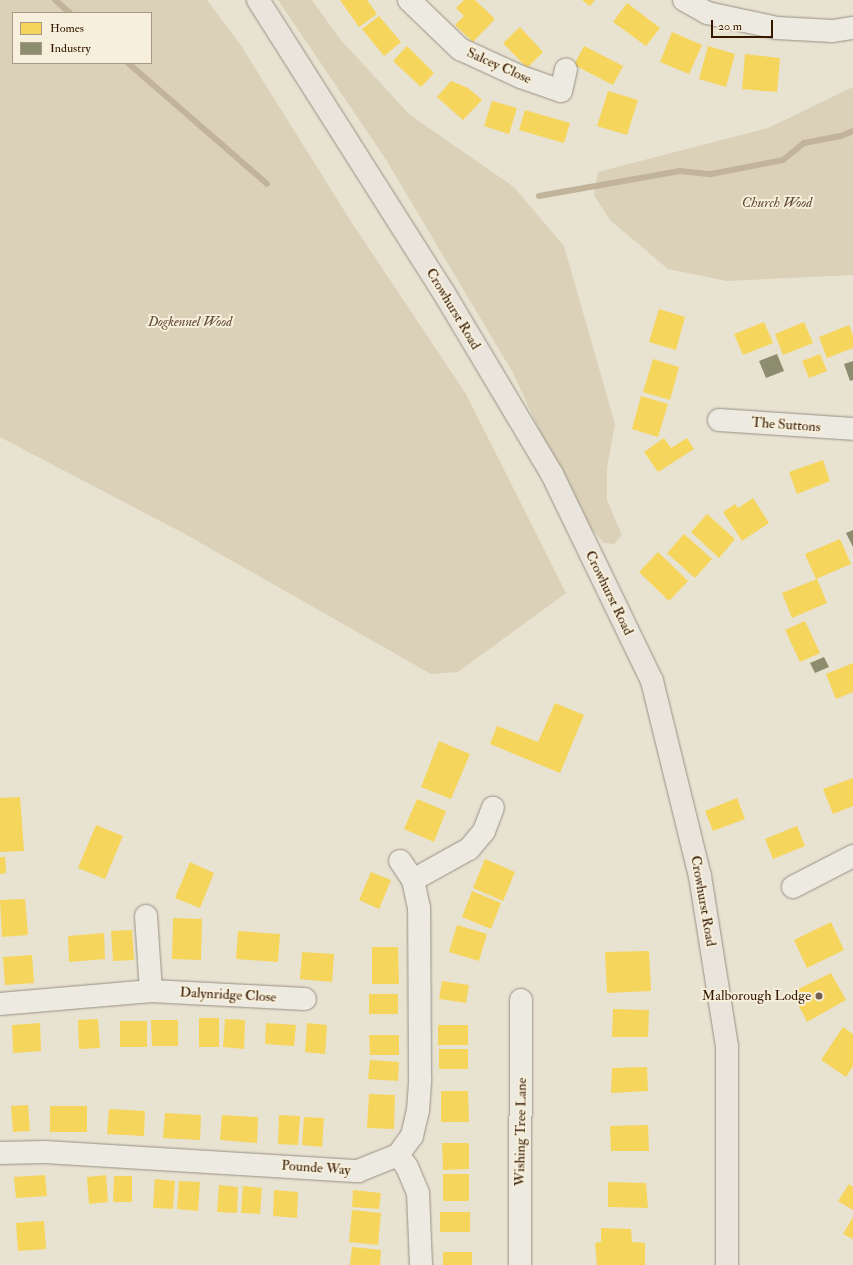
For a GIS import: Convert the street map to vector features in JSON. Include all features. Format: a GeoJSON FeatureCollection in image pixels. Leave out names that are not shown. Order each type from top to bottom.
{"type":"FeatureCollection","features":[{"type":"Feature","properties":{"kind":"main road","name":"Crowhurst Road"},"geometry":{"type":"LineString","coordinates":[[258,0],[444,293],[552,474],[652,681],[700,876],[727,1046],[727,1265]]}},
{"type":"Feature","properties":{"kind":"street","name":"Salcey Close"},"geometry":{"type":"LineString","coordinates":[[409,0],[460,49],[521,77],[561,91],[566,70]]}},
{"type":"Feature","properties":{"kind":"street"},"geometry":{"type":"LineString","coordinates":[[684,0],[708,13],[777,28],[833,30],[853,28]]}},
{"type":"Feature","properties":{"kind":"street","name":"The Suttons"},"geometry":{"type":"LineString","coordinates":[[719,420],[853,429]]}},
{"type":"Feature","properties":{"kind":"street"},"geometry":{"type":"LineString","coordinates":[[413,880],[469,849],[484,831],[493,808]]}},
{"type":"Feature","properties":{"kind":"street"},"geometry":{"type":"LineString","coordinates":[[400,861],[413,880],[419,908],[418,1111],[412,1136],[398,1155],[407,1167],[418,1193],[421,1265]]}},
{"type":"Feature","properties":{"kind":"street"},"geometry":{"type":"LineString","coordinates":[[793,887],[852,861]]}},
{"type":"Feature","properties":{"kind":"street"},"geometry":{"type":"LineString","coordinates":[[146,916],[151,991]]}},
{"type":"Feature","properties":{"kind":"street","name":"Dalynridge Close"},"geometry":{"type":"LineString","coordinates":[[0,1004],[151,991],[305,999]]}},
{"type":"Feature","properties":{"kind":"street","name":"Wishing Tree Lane"},"geometry":{"type":"LineString","coordinates":[[520,1265],[521,1000]]}},
{"type":"Feature","properties":{"kind":"street","name":"Pounde Way"},"geometry":{"type":"LineString","coordinates":[[0,1153],[45,1152],[358,1171],[398,1155]]}},
{"type":"Feature","properties":{"kind":"green space","name":"Dogkennel Wood"},"geometry":{"type":"Polygon","coordinates":[[[0,0],[207,0],[240,44],[352,223],[466,394],[566,593],[458,672],[431,674],[183,533],[0,437],[0,0]]]}},
{"type":"Feature","properties":{"kind":"green space"},"geometry":{"type":"Polygon","coordinates":[[[278,0],[312,0],[340,39],[410,115],[514,187],[564,246],[615,424],[607,468],[607,500],[622,535],[614,544],[604,543],[577,512],[513,373],[385,158],[278,0]]]}},
{"type":"Feature","properties":{"kind":"green space","name":"Church Wood"},"geometry":{"type":"Polygon","coordinates":[[[853,87],[853,275],[727,281],[668,269],[610,220],[594,195],[598,172],[768,128],[853,87]]]}},
{"type":"Feature","properties":{"kind":"building: Homes"},"geometry":{"type":"Polygon","coordinates":[[[340,0],[367,0],[377,14],[359,27],[340,0]]]}},
{"type":"Feature","properties":{"kind":"building: Homes"},"geometry":{"type":"Polygon","coordinates":[[[464,0],[475,0],[495,19],[473,42],[455,25],[464,16],[456,8],[464,0]]]}},
{"type":"Feature","properties":{"kind":"building: Homes"},"geometry":{"type":"Polygon","coordinates":[[[582,0],[595,0],[590,6],[582,0]]]}},
{"type":"Feature","properties":{"kind":"building: Homes"},"geometry":{"type":"Polygon","coordinates":[[[627,3],[660,28],[646,46],[613,22],[627,3]]]}},
{"type":"Feature","properties":{"kind":"building: Homes"},"geometry":{"type":"Polygon","coordinates":[[[379,16],[401,42],[384,56],[362,29],[379,16]]]}},
{"type":"Feature","properties":{"kind":"building: Homes"},"geometry":{"type":"Polygon","coordinates":[[[520,27],[543,52],[527,68],[503,43],[520,27]]]}},
{"type":"Feature","properties":{"kind":"building: Homes"},"geometry":{"type":"Polygon","coordinates":[[[672,32],[702,45],[689,74],[660,62],[672,32]]]}},
{"type":"Feature","properties":{"kind":"building: Homes"},"geometry":{"type":"Polygon","coordinates":[[[407,46],[434,73],[421,87],[393,61],[407,46]]]}},
{"type":"Feature","properties":{"kind":"building: Homes"},"geometry":{"type":"Polygon","coordinates":[[[584,46],[623,66],[613,85],[574,65],[584,46]]]}},
{"type":"Feature","properties":{"kind":"building: Homes"},"geometry":{"type":"Polygon","coordinates":[[[708,46],[735,54],[726,87],[699,79],[708,46]]]}},
{"type":"Feature","properties":{"kind":"building: Homes"},"geometry":{"type":"Polygon","coordinates":[[[745,54],[780,58],[777,92],[742,89],[745,54]]]}},
{"type":"Feature","properties":{"kind":"building: Homes"},"geometry":{"type":"Polygon","coordinates":[[[451,81],[468,88],[482,100],[463,120],[437,97],[451,81]]]}},
{"type":"Feature","properties":{"kind":"building: Homes"},"geometry":{"type":"Polygon","coordinates":[[[608,91],[638,100],[627,135],[597,126],[608,91]]]}},
{"type":"Feature","properties":{"kind":"building: Homes"},"geometry":{"type":"Polygon","coordinates":[[[492,101],[517,108],[509,134],[484,126],[492,101]]]}},
{"type":"Feature","properties":{"kind":"building: Homes"},"geometry":{"type":"Polygon","coordinates":[[[525,110],[570,123],[564,143],[519,130],[525,110]]]}},
{"type":"Feature","properties":{"kind":"building: Homes"},"geometry":{"type":"Polygon","coordinates":[[[659,309],[685,317],[676,350],[649,342],[659,309]]]}},
{"type":"Feature","properties":{"kind":"building: Homes"},"geometry":{"type":"Polygon","coordinates":[[[764,322],[773,343],[743,355],[734,334],[764,322]]]}},
{"type":"Feature","properties":{"kind":"building: Homes"},"geometry":{"type":"Polygon","coordinates":[[[804,322],[813,343],[783,355],[775,334],[804,322]]]}},
{"type":"Feature","properties":{"kind":"building: Homes"},"geometry":{"type":"Polygon","coordinates":[[[849,325],[853,336],[853,348],[827,358],[819,337],[849,325]]]}},
{"type":"Feature","properties":{"kind":"building: Homes"},"geometry":{"type":"Polygon","coordinates":[[[820,354],[827,371],[809,378],[802,361],[820,354]]]}},
{"type":"Feature","properties":{"kind":"building: Homes"},"geometry":{"type":"Polygon","coordinates":[[[653,359],[679,367],[670,400],[643,392],[653,359]]]}},
{"type":"Feature","properties":{"kind":"building: Homes"},"geometry":{"type":"Polygon","coordinates":[[[641,396],[668,404],[658,437],[632,429],[641,396]]]}},
{"type":"Feature","properties":{"kind":"building: Homes"},"geometry":{"type":"Polygon","coordinates":[[[664,438],[671,448],[687,438],[694,449],[658,472],[644,452],[664,438]]]}},
{"type":"Feature","properties":{"kind":"building: Homes"},"geometry":{"type":"Polygon","coordinates":[[[823,460],[830,481],[797,494],[789,472],[823,460]]]}},
{"type":"Feature","properties":{"kind":"building: Homes"},"geometry":{"type":"Polygon","coordinates":[[[753,498],[769,523],[742,541],[723,512],[735,504],[738,508],[753,498]]]}},
{"type":"Feature","properties":{"kind":"building: Homes"},"geometry":{"type":"Polygon","coordinates":[[[707,514],[735,539],[719,558],[691,532],[707,514]]]}},
{"type":"Feature","properties":{"kind":"building: Homes"},"geometry":{"type":"Polygon","coordinates":[[[684,534],[712,559],[695,578],[667,553],[684,534]]]}},
{"type":"Feature","properties":{"kind":"building: Homes"},"geometry":{"type":"Polygon","coordinates":[[[840,539],[851,564],[816,579],[805,554],[840,539]]]}},
{"type":"Feature","properties":{"kind":"building: Homes"},"geometry":{"type":"Polygon","coordinates":[[[658,552],[688,581],[669,601],[639,572],[658,552]]]}},
{"type":"Feature","properties":{"kind":"building: Homes"},"geometry":{"type":"Polygon","coordinates":[[[817,579],[827,603],[792,618],[782,593],[817,579]]]}},
{"type":"Feature","properties":{"kind":"building: Homes"},"geometry":{"type":"Polygon","coordinates":[[[805,621],[820,653],[800,662],[785,630],[805,621]]]}},
{"type":"Feature","properties":{"kind":"building: Homes"},"geometry":{"type":"Polygon","coordinates":[[[853,663],[853,692],[836,699],[826,674],[853,663]]]}},
{"type":"Feature","properties":{"kind":"building: Homes"},"geometry":{"type":"Polygon","coordinates":[[[555,703],[584,715],[560,773],[490,744],[497,726],[538,742],[555,703]]]}},
{"type":"Feature","properties":{"kind":"building: Homes"},"geometry":{"type":"Polygon","coordinates":[[[439,741],[470,754],[451,799],[421,787],[439,741]]]}},
{"type":"Feature","properties":{"kind":"building: Homes"},"geometry":{"type":"Polygon","coordinates":[[[853,778],[853,806],[833,814],[823,789],[853,778]]]}},
{"type":"Feature","properties":{"kind":"building: Homes"},"geometry":{"type":"Polygon","coordinates":[[[20,797],[24,851],[0,852],[0,798],[20,797]]]}},
{"type":"Feature","properties":{"kind":"building: Homes"},"geometry":{"type":"Polygon","coordinates":[[[737,798],[745,819],[713,831],[705,811],[737,798]]]}},
{"type":"Feature","properties":{"kind":"building: Homes"},"geometry":{"type":"Polygon","coordinates":[[[417,799],[446,811],[434,842],[404,829],[417,799]]]}},
{"type":"Feature","properties":{"kind":"building: Homes"},"geometry":{"type":"Polygon","coordinates":[[[96,825],[123,836],[105,879],[78,868],[96,825]]]}},
{"type":"Feature","properties":{"kind":"building: Homes"},"geometry":{"type":"Polygon","coordinates":[[[797,826],[805,846],[773,859],[765,839],[797,826]]]}},
{"type":"Feature","properties":{"kind":"building: Homes"},"geometry":{"type":"Polygon","coordinates":[[[0,857],[5,857],[6,873],[0,874],[0,857]]]}},
{"type":"Feature","properties":{"kind":"building: Homes"},"geometry":{"type":"Polygon","coordinates":[[[485,859],[515,872],[503,901],[473,888],[485,859]]]}},
{"type":"Feature","properties":{"kind":"building: Homes"},"geometry":{"type":"Polygon","coordinates":[[[190,862],[214,873],[200,908],[175,898],[190,862]]]}},
{"type":"Feature","properties":{"kind":"building: Homes"},"geometry":{"type":"Polygon","coordinates":[[[371,872],[391,880],[379,909],[359,900],[371,872]]]}},
{"type":"Feature","properties":{"kind":"building: Homes"},"geometry":{"type":"Polygon","coordinates":[[[472,891],[501,903],[491,929],[462,917],[472,891]]]}},
{"type":"Feature","properties":{"kind":"building: Homes"},"geometry":{"type":"Polygon","coordinates":[[[25,899],[28,935],[2,937],[0,900],[25,899]]]}},
{"type":"Feature","properties":{"kind":"building: Homes"},"geometry":{"type":"Polygon","coordinates":[[[173,918],[202,919],[201,960],[172,959],[173,918]]]}},
{"type":"Feature","properties":{"kind":"building: Homes"},"geometry":{"type":"Polygon","coordinates":[[[831,922],[844,950],[807,968],[794,940],[831,922]]]}},
{"type":"Feature","properties":{"kind":"building: Homes"},"geometry":{"type":"Polygon","coordinates":[[[457,925],[487,934],[479,961],[449,952],[457,925]]]}},
{"type":"Feature","properties":{"kind":"building: Homes"},"geometry":{"type":"Polygon","coordinates":[[[132,930],[134,960],[113,961],[111,931],[132,930]]]}},
{"type":"Feature","properties":{"kind":"building: Homes"},"geometry":{"type":"Polygon","coordinates":[[[238,931],[280,934],[278,962],[236,959],[238,931]]]}},
{"type":"Feature","properties":{"kind":"building: Homes"},"geometry":{"type":"Polygon","coordinates":[[[104,933],[105,959],[69,962],[68,936],[104,933]]]}},
{"type":"Feature","properties":{"kind":"building: Homes"},"geometry":{"type":"Polygon","coordinates":[[[372,947],[398,947],[399,984],[372,984],[372,947]]]}},
{"type":"Feature","properties":{"kind":"building: Homes"},"geometry":{"type":"Polygon","coordinates":[[[649,951],[651,991],[607,993],[605,952],[649,951]]]}},
{"type":"Feature","properties":{"kind":"building: Homes"},"geometry":{"type":"Polygon","coordinates":[[[302,952],[334,954],[332,982],[300,979],[302,952]]]}},
{"type":"Feature","properties":{"kind":"building: Homes"},"geometry":{"type":"Polygon","coordinates":[[[32,955],[34,983],[5,985],[3,957],[32,955]]]}},
{"type":"Feature","properties":{"kind":"building: Homes","name":"Malborough Lodge"},"geometry":{"type":"Polygon","coordinates":[[[831,973],[846,1000],[807,1022],[792,992],[831,973]]]}},
{"type":"Feature","properties":{"kind":"building: Homes"},"geometry":{"type":"Polygon","coordinates":[[[442,981],[469,985],[466,1003],[439,999],[442,981]]]}},
{"type":"Feature","properties":{"kind":"building: Homes"},"geometry":{"type":"Polygon","coordinates":[[[369,994],[398,994],[398,1014],[369,1014],[369,994]]]}},
{"type":"Feature","properties":{"kind":"building: Homes"},"geometry":{"type":"Polygon","coordinates":[[[613,1009],[649,1010],[648,1037],[612,1037],[613,1009]]]}},
{"type":"Feature","properties":{"kind":"building: Homes"},"geometry":{"type":"Polygon","coordinates":[[[199,1018],[219,1018],[219,1047],[199,1047],[199,1018]]]}},
{"type":"Feature","properties":{"kind":"building: Homes"},"geometry":{"type":"Polygon","coordinates":[[[98,1019],[100,1048],[79,1049],[78,1020],[98,1019]]]}},
{"type":"Feature","properties":{"kind":"building: Homes"},"geometry":{"type":"Polygon","coordinates":[[[225,1019],[245,1020],[244,1049],[223,1047],[225,1019]]]}},
{"type":"Feature","properties":{"kind":"building: Homes"},"geometry":{"type":"Polygon","coordinates":[[[151,1020],[178,1020],[178,1046],[152,1046],[151,1020]]]}},
{"type":"Feature","properties":{"kind":"building: Homes"},"geometry":{"type":"Polygon","coordinates":[[[120,1021],[147,1021],[147,1047],[120,1047],[120,1021]]]}},
{"type":"Feature","properties":{"kind":"building: Homes"},"geometry":{"type":"Polygon","coordinates":[[[40,1023],[41,1051],[13,1053],[12,1025],[40,1023]]]}},
{"type":"Feature","properties":{"kind":"building: Homes"},"geometry":{"type":"Polygon","coordinates":[[[266,1023],[296,1025],[294,1046],[265,1044],[266,1023]]]}},
{"type":"Feature","properties":{"kind":"building: Homes"},"geometry":{"type":"Polygon","coordinates":[[[307,1023],[327,1025],[325,1054],[305,1052],[307,1023]]]}},
{"type":"Feature","properties":{"kind":"building: Homes"},"geometry":{"type":"Polygon","coordinates":[[[438,1025],[468,1025],[468,1045],[438,1045],[438,1025]]]}},
{"type":"Feature","properties":{"kind":"building: Homes"},"geometry":{"type":"Polygon","coordinates":[[[843,1027],[853,1034],[853,1066],[846,1077],[821,1060],[843,1027]]]}},
{"type":"Feature","properties":{"kind":"building: Homes"},"geometry":{"type":"Polygon","coordinates":[[[369,1035],[399,1035],[399,1055],[370,1055],[369,1035]]]}},
{"type":"Feature","properties":{"kind":"building: Homes"},"geometry":{"type":"Polygon","coordinates":[[[439,1049],[468,1049],[468,1069],[439,1069],[439,1049]]]}},
{"type":"Feature","properties":{"kind":"building: Homes"},"geometry":{"type":"Polygon","coordinates":[[[370,1060],[399,1062],[398,1081],[368,1079],[370,1060]]]}},
{"type":"Feature","properties":{"kind":"building: Homes"},"geometry":{"type":"Polygon","coordinates":[[[647,1067],[648,1091],[611,1093],[612,1068],[647,1067]]]}},
{"type":"Feature","properties":{"kind":"building: Homes"},"geometry":{"type":"Polygon","coordinates":[[[441,1091],[468,1091],[469,1122],[441,1122],[441,1091]]]}},
{"type":"Feature","properties":{"kind":"building: Homes"},"geometry":{"type":"Polygon","coordinates":[[[369,1094],[395,1095],[394,1129],[367,1128],[369,1094]]]}},
{"type":"Feature","properties":{"kind":"building: Homes"},"geometry":{"type":"Polygon","coordinates":[[[28,1105],[30,1131],[13,1132],[11,1106],[28,1105]]]}},
{"type":"Feature","properties":{"kind":"building: Homes"},"geometry":{"type":"Polygon","coordinates":[[[50,1106],[87,1106],[87,1132],[50,1132],[50,1106]]]}},
{"type":"Feature","properties":{"kind":"building: Homes"},"geometry":{"type":"Polygon","coordinates":[[[109,1109],[145,1111],[144,1136],[107,1134],[109,1109]]]}},
{"type":"Feature","properties":{"kind":"building: Homes"},"geometry":{"type":"Polygon","coordinates":[[[165,1113],[201,1115],[200,1140],[163,1138],[165,1113]]]}},
{"type":"Feature","properties":{"kind":"building: Homes"},"geometry":{"type":"Polygon","coordinates":[[[222,1115],[258,1117],[257,1143],[220,1140],[222,1115]]]}},
{"type":"Feature","properties":{"kind":"building: Homes"},"geometry":{"type":"Polygon","coordinates":[[[279,1115],[300,1116],[298,1145],[278,1144],[279,1115]]]}},
{"type":"Feature","properties":{"kind":"building: Homes"},"geometry":{"type":"Polygon","coordinates":[[[304,1117],[324,1118],[322,1147],[302,1145],[304,1117]]]}},
{"type":"Feature","properties":{"kind":"building: Homes"},"geometry":{"type":"Polygon","coordinates":[[[648,1125],[649,1151],[611,1151],[610,1126],[648,1125]]]}},
{"type":"Feature","properties":{"kind":"building: Homes"},"geometry":{"type":"Polygon","coordinates":[[[442,1143],[469,1143],[469,1169],[443,1170],[442,1143]]]}},
{"type":"Feature","properties":{"kind":"building: Homes"},"geometry":{"type":"Polygon","coordinates":[[[443,1174],[469,1174],[469,1201],[443,1201],[443,1174]]]}},
{"type":"Feature","properties":{"kind":"building: Homes"},"geometry":{"type":"Polygon","coordinates":[[[45,1175],[47,1196],[16,1198],[14,1177],[45,1175]]]}},
{"type":"Feature","properties":{"kind":"building: Homes"},"geometry":{"type":"Polygon","coordinates":[[[106,1175],[108,1202],[89,1204],[87,1177],[106,1175]]]}},
{"type":"Feature","properties":{"kind":"building: Homes"},"geometry":{"type":"Polygon","coordinates":[[[114,1176],[132,1176],[132,1202],[113,1202],[114,1176]]]}},
{"type":"Feature","properties":{"kind":"building: Homes"},"geometry":{"type":"Polygon","coordinates":[[[155,1179],[175,1181],[173,1209],[153,1208],[155,1179]]]}},
{"type":"Feature","properties":{"kind":"building: Homes"},"geometry":{"type":"Polygon","coordinates":[[[179,1181],[200,1182],[198,1211],[177,1209],[179,1181]]]}},
{"type":"Feature","properties":{"kind":"building: Homes"},"geometry":{"type":"Polygon","coordinates":[[[608,1182],[646,1183],[648,1208],[608,1207],[608,1182]]]}},
{"type":"Feature","properties":{"kind":"building: Homes"},"geometry":{"type":"Polygon","coordinates":[[[849,1184],[853,1187],[853,1210],[838,1201],[849,1184]]]}},
{"type":"Feature","properties":{"kind":"building: Homes"},"geometry":{"type":"Polygon","coordinates":[[[219,1185],[238,1187],[237,1213],[217,1212],[219,1185]]]}},
{"type":"Feature","properties":{"kind":"building: Homes"},"geometry":{"type":"Polygon","coordinates":[[[243,1186],[262,1188],[260,1214],[241,1213],[243,1186]]]}},
{"type":"Feature","properties":{"kind":"building: Homes"},"geometry":{"type":"Polygon","coordinates":[[[274,1190],[298,1192],[297,1218],[273,1216],[274,1190]]]}},
{"type":"Feature","properties":{"kind":"building: Homes"},"geometry":{"type":"Polygon","coordinates":[[[353,1190],[381,1193],[379,1209],[352,1207],[353,1190]]]}},
{"type":"Feature","properties":{"kind":"building: Homes"},"geometry":{"type":"Polygon","coordinates":[[[352,1210],[381,1213],[378,1245],[349,1242],[352,1210]]]}},
{"type":"Feature","properties":{"kind":"building: Homes"},"geometry":{"type":"Polygon","coordinates":[[[440,1212],[470,1212],[470,1232],[440,1232],[440,1212]]]}},
{"type":"Feature","properties":{"kind":"building: Homes"},"geometry":{"type":"Polygon","coordinates":[[[853,1217],[853,1239],[843,1234],[853,1217]]]}},
{"type":"Feature","properties":{"kind":"building: Homes"},"geometry":{"type":"Polygon","coordinates":[[[44,1221],[46,1249],[18,1251],[16,1223],[44,1221]]]}},
{"type":"Feature","properties":{"kind":"building: Homes"},"geometry":{"type":"Polygon","coordinates":[[[601,1228],[631,1229],[632,1242],[645,1243],[645,1265],[597,1265],[595,1243],[601,1242],[601,1228]]]}},
{"type":"Feature","properties":{"kind":"building: Homes"},"geometry":{"type":"Polygon","coordinates":[[[352,1247],[381,1250],[380,1265],[350,1265],[352,1247]]]}},
{"type":"Feature","properties":{"kind":"building: Homes"},"geometry":{"type":"Polygon","coordinates":[[[443,1252],[472,1252],[472,1265],[443,1265],[443,1252]]]}},
{"type":"Feature","properties":{"kind":"building: Industry"},"geometry":{"type":"Polygon","coordinates":[[[777,354],[784,371],[766,378],[759,361],[777,354]]]}},
{"type":"Feature","properties":{"kind":"building: Industry"},"geometry":{"type":"Polygon","coordinates":[[[853,361],[853,380],[850,381],[844,364],[853,361]]]}},
{"type":"Feature","properties":{"kind":"building: Industry"},"geometry":{"type":"Polygon","coordinates":[[[853,530],[853,547],[846,533],[853,530]]]}},
{"type":"Feature","properties":{"kind":"building: Industry"},"geometry":{"type":"Polygon","coordinates":[[[824,657],[829,667],[815,673],[810,663],[824,657]]]}},
{"type":"Feature","properties":{"kind":"waterway"},"geometry":{"type":"LineString","coordinates":[[55,0],[69,12]]}},
{"type":"Feature","properties":{"kind":"waterway"},"geometry":{"type":"LineString","coordinates":[[129,64],[267,184]]}},
{"type":"Feature","properties":{"kind":"waterway"},"geometry":{"type":"LineString","coordinates":[[539,196],[680,171],[711,174],[783,160],[804,143],[841,136],[853,131]]}},
{"type":"Feature","properties":{"kind":"place","name":"Malborough Lodge"},"geometry":{"type":"Point","coordinates":[819,996]}}]}
